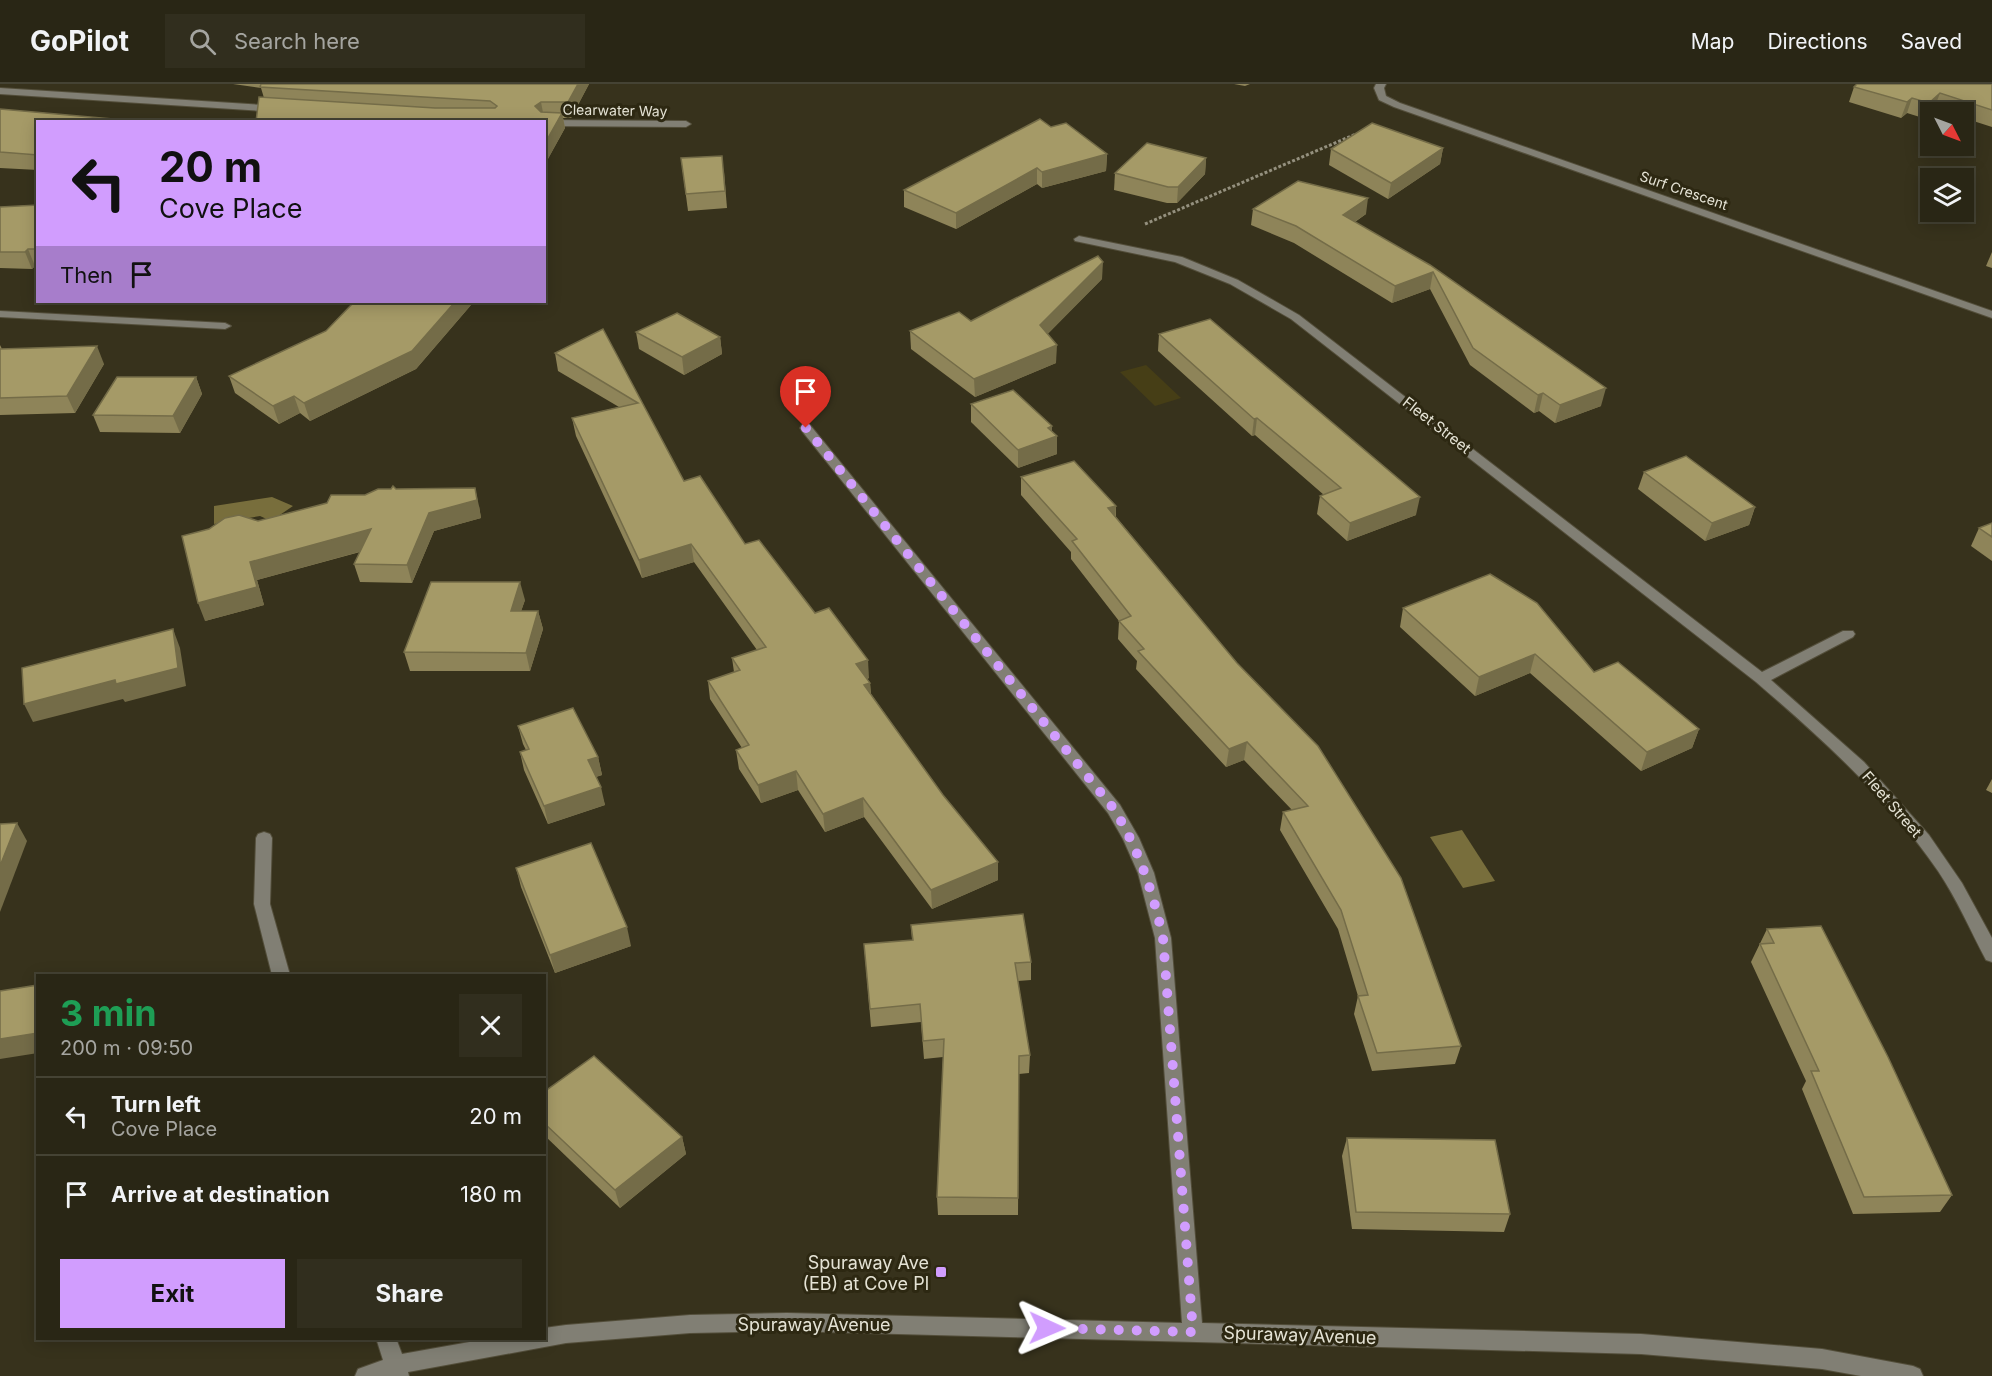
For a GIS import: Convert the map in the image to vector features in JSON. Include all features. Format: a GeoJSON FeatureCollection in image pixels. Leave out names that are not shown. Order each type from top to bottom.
{"type":"FeatureCollection","features":[{"type":"Feature","properties":{"kind":"street","name":"Surf Crescent"},"geometry":{"type":"LineString","coordinates":[[1382,84],[1379,88],[1382,98],[1397,105],[1992,315]]}},
{"type":"Feature","properties":{"kind":"street"},"geometry":{"type":"LineString","coordinates":[[0,91],[287,110]]}},
{"type":"Feature","properties":{"kind":"street","name":"Clearwater Way"},"geometry":{"type":"LineString","coordinates":[[546,123],[686,124]]}},
{"type":"Feature","properties":{"kind":"street","name":"Fleet Street"},"geometry":{"type":"LineString","coordinates":[[1079,239],[1178,259],[1234,282],[1295,316],[1761,679],[1857,763],[1907,819],[1943,866],[1992,955]]}},
{"type":"Feature","properties":{"kind":"street"},"geometry":{"type":"LineString","coordinates":[[0,314],[225,326]]}},
{"type":"Feature","properties":{"kind":"street"},"geometry":{"type":"LineString","coordinates":[[806,428],[1114,809],[1131,838],[1146,873],[1163,938],[1193,1332]]}},
{"type":"Feature","properties":{"kind":"street"},"geometry":{"type":"LineString","coordinates":[[1761,679],[1848,634]]}},
{"type":"Feature","properties":{"kind":"street"},"geometry":{"type":"LineString","coordinates":[[264,838],[262,904],[281,974]]}},
{"type":"Feature","properties":{"kind":"street","name":"Spuraway Avenue"},"geometry":{"type":"LineString","coordinates":[[546,1338],[566,1334],[690,1324],[787,1322],[1641,1344],[1822,1359],[1913,1376]]}},
{"type":"Feature","properties":{"kind":"street"},"geometry":{"type":"LineString","coordinates":[[387,1340],[398,1371]]}},
{"type":"Feature","properties":{"kind":"street","name":"Spuraway Avenue"},"geometry":{"type":"LineString","coordinates":[[365,1376],[539,1340]]}},
{"type":"Feature","properties":{"kind":"path"},"geometry":{"type":"LineString","coordinates":[[1157,219],[1359,132]]}},
{"type":"Feature","properties":{"kind":"shaded area"},"geometry":{"type":"Polygon","coordinates":[[[1146,365],[1181,398],[1155,406],[1120,372],[1146,365]]]}},
{"type":"Feature","properties":{"kind":"shaded area"},"geometry":{"type":"Polygon","coordinates":[[[272,497],[293,506],[271,521],[260,516],[214,524],[214,506],[272,497]]]}},
{"type":"Feature","properties":{"kind":"shaded area"},"geometry":{"type":"Polygon","coordinates":[[[1462,830],[1495,881],[1463,888],[1430,837],[1462,830]]]}},
{"type":"Feature","properties":{"kind":"building"},"geometry":{"type":"Polygon","coordinates":[[[261,84],[578,84],[568,102],[541,102],[535,106],[541,112],[562,113],[546,141],[546,120],[256,120],[259,97],[435,108],[495,108],[497,106],[490,101],[260,87],[261,84]]]}},
{"type":"Feature","properties":{"kind":"building"},"geometry":{"type":"Polygon","coordinates":[[[1857,84],[1992,84],[1992,110],[1974,104],[1974,102],[1940,93],[1930,102],[1912,98],[1907,102],[1854,87],[1857,84]]]}},
{"type":"Feature","properties":{"kind":"building"},"geometry":{"type":"Polygon","coordinates":[[[0,109],[124,120],[36,120],[36,155],[0,152],[0,109]]]}},
{"type":"Feature","properties":{"kind":"building"},"geometry":{"type":"Polygon","coordinates":[[[1040,119],[1051,127],[1066,123],[1107,154],[1042,172],[1037,168],[956,213],[904,190],[1040,119]]]}},
{"type":"Feature","properties":{"kind":"building"},"geometry":{"type":"Polygon","coordinates":[[[1372,123],[1443,148],[1391,183],[1331,149],[1372,123]]]}},
{"type":"Feature","properties":{"kind":"building"},"geometry":{"type":"Polygon","coordinates":[[[1147,143],[1206,158],[1178,187],[1168,187],[1115,173],[1147,143]]]}},
{"type":"Feature","properties":{"kind":"building"},"geometry":{"type":"Polygon","coordinates":[[[722,156],[725,191],[686,194],[681,158],[722,156]]]}},
{"type":"Feature","properties":{"kind":"building"},"geometry":{"type":"Polygon","coordinates":[[[1298,181],[1368,198],[1343,215],[1430,265],[1606,388],[1560,405],[1543,393],[1538,395],[1473,348],[1433,272],[1395,286],[1296,226],[1253,209],[1298,181]]]}},
{"type":"Feature","properties":{"kind":"building"},"geometry":{"type":"Polygon","coordinates":[[[36,205],[36,249],[28,249],[25,252],[0,252],[0,207],[36,205]]]}},
{"type":"Feature","properties":{"kind":"building"},"geometry":{"type":"Polygon","coordinates":[[[1098,256],[1103,262],[1040,325],[1057,345],[974,379],[910,331],[959,312],[971,321],[1098,256]]]}},
{"type":"Feature","properties":{"kind":"building"},"geometry":{"type":"Polygon","coordinates":[[[353,303],[454,303],[412,351],[304,403],[294,396],[273,406],[229,376],[326,331],[353,303]]]}},
{"type":"Feature","properties":{"kind":"building"},"geometry":{"type":"Polygon","coordinates":[[[677,313],[720,337],[682,357],[636,332],[677,313]]]}},
{"type":"Feature","properties":{"kind":"building"},"geometry":{"type":"Polygon","coordinates":[[[1210,319],[1420,497],[1350,523],[1320,496],[1341,488],[1257,418],[1254,419],[1159,334],[1210,319]]]}},
{"type":"Feature","properties":{"kind":"building"},"geometry":{"type":"Polygon","coordinates":[[[603,329],[684,481],[700,476],[745,544],[759,540],[815,613],[829,608],[868,660],[856,664],[870,683],[864,685],[943,795],[998,862],[931,890],[863,798],[823,814],[796,771],[758,785],[736,750],[749,745],[708,681],[740,670],[732,658],[766,647],[691,544],[639,560],[572,418],[638,403],[555,353],[603,329]]]}},
{"type":"Feature","properties":{"kind":"building"},"geometry":{"type":"Polygon","coordinates":[[[97,346],[67,396],[0,398],[0,349],[97,346]]]}},
{"type":"Feature","properties":{"kind":"building"},"geometry":{"type":"Polygon","coordinates":[[[117,377],[196,377],[173,416],[93,415],[117,377]]]}},
{"type":"Feature","properties":{"kind":"building"},"geometry":{"type":"Polygon","coordinates":[[[1013,390],[1052,426],[1048,428],[1057,436],[1018,450],[971,404],[1013,390]]]}},
{"type":"Feature","properties":{"kind":"building"},"geometry":{"type":"Polygon","coordinates":[[[1686,456],[1755,507],[1712,523],[1644,472],[1686,456]]]}},
{"type":"Feature","properties":{"kind":"building"},"geometry":{"type":"Polygon","coordinates":[[[1074,461],[1116,506],[1108,508],[1237,663],[1318,746],[1401,878],[1461,1046],[1377,1053],[1358,996],[1368,995],[1341,910],[1283,812],[1308,806],[1247,742],[1229,749],[1138,651],[1144,649],[1119,621],[1131,616],[1072,541],[1077,539],[1021,477],[1074,461]]]}},
{"type":"Feature","properties":{"kind":"building"},"geometry":{"type":"Polygon","coordinates":[[[393,486],[396,489],[475,488],[477,500],[429,513],[407,565],[354,564],[371,529],[250,562],[257,587],[198,603],[182,536],[209,529],[225,518],[239,515],[258,521],[327,503],[331,495],[365,495],[378,489],[391,489],[393,486]]]}},
{"type":"Feature","properties":{"kind":"building"},"geometry":{"type":"Polygon","coordinates":[[[1992,523],[1992,537],[1979,528],[1992,523]]]}},
{"type":"Feature","properties":{"kind":"building"},"geometry":{"type":"Polygon","coordinates":[[[1490,574],[1537,603],[1594,672],[1618,662],[1699,729],[1647,752],[1535,654],[1479,677],[1403,608],[1490,574]]]}},
{"type":"Feature","properties":{"kind":"building"},"geometry":{"type":"Polygon","coordinates":[[[431,582],[520,582],[511,611],[538,611],[526,653],[404,652],[431,582]]]}},
{"type":"Feature","properties":{"kind":"building"},"geometry":{"type":"Polygon","coordinates":[[[173,629],[178,668],[116,684],[115,680],[24,704],[22,668],[173,629]]]}},
{"type":"Feature","properties":{"kind":"building"},"geometry":{"type":"Polygon","coordinates":[[[573,708],[598,757],[588,760],[601,787],[544,806],[520,752],[529,749],[518,726],[573,708]]]}},
{"type":"Feature","properties":{"kind":"building"},"geometry":{"type":"Polygon","coordinates":[[[17,823],[0,866],[0,824],[17,823]]]}},
{"type":"Feature","properties":{"kind":"building"},"geometry":{"type":"Polygon","coordinates":[[[591,843],[627,927],[550,955],[516,868],[591,843]]]}},
{"type":"Feature","properties":{"kind":"building"},"geometry":{"type":"Polygon","coordinates":[[[1023,914],[1031,962],[1015,963],[1030,1055],[1019,1056],[1018,1198],[937,1197],[944,1039],[923,1041],[920,1004],[870,1009],[864,944],[913,940],[911,925],[1023,914]]]}},
{"type":"Feature","properties":{"kind":"building"},"geometry":{"type":"Polygon","coordinates":[[[1821,926],[1888,1057],[1952,1195],[1864,1197],[1811,1071],[1819,1071],[1760,944],[1774,943],[1767,929],[1821,926]]]}},
{"type":"Feature","properties":{"kind":"building"},"geometry":{"type":"Polygon","coordinates":[[[36,985],[36,1033],[0,1039],[0,991],[36,985]]]}},
{"type":"Feature","properties":{"kind":"building"},"geometry":{"type":"Polygon","coordinates":[[[594,1056],[682,1137],[615,1190],[546,1125],[546,1091],[594,1056]]]}},
{"type":"Feature","properties":{"kind":"building"},"geometry":{"type":"Polygon","coordinates":[[[1347,1138],[1495,1140],[1510,1214],[1356,1212],[1347,1138]]]}},
{"type":"Feature","properties":{"kind":"place","name":"Spuraway Ave (EB) at Cove Pl"},"geometry":{"type":"Point","coordinates":[941,1272]}},
{"type":"Feature","properties":{"kind":"route"},"geometry":{"type":"LineString","coordinates":[[806,428],[1114,809],[1131,838],[1146,873],[1156,906],[1163,938],[1193,1332],[1047,1328]]}}]}
